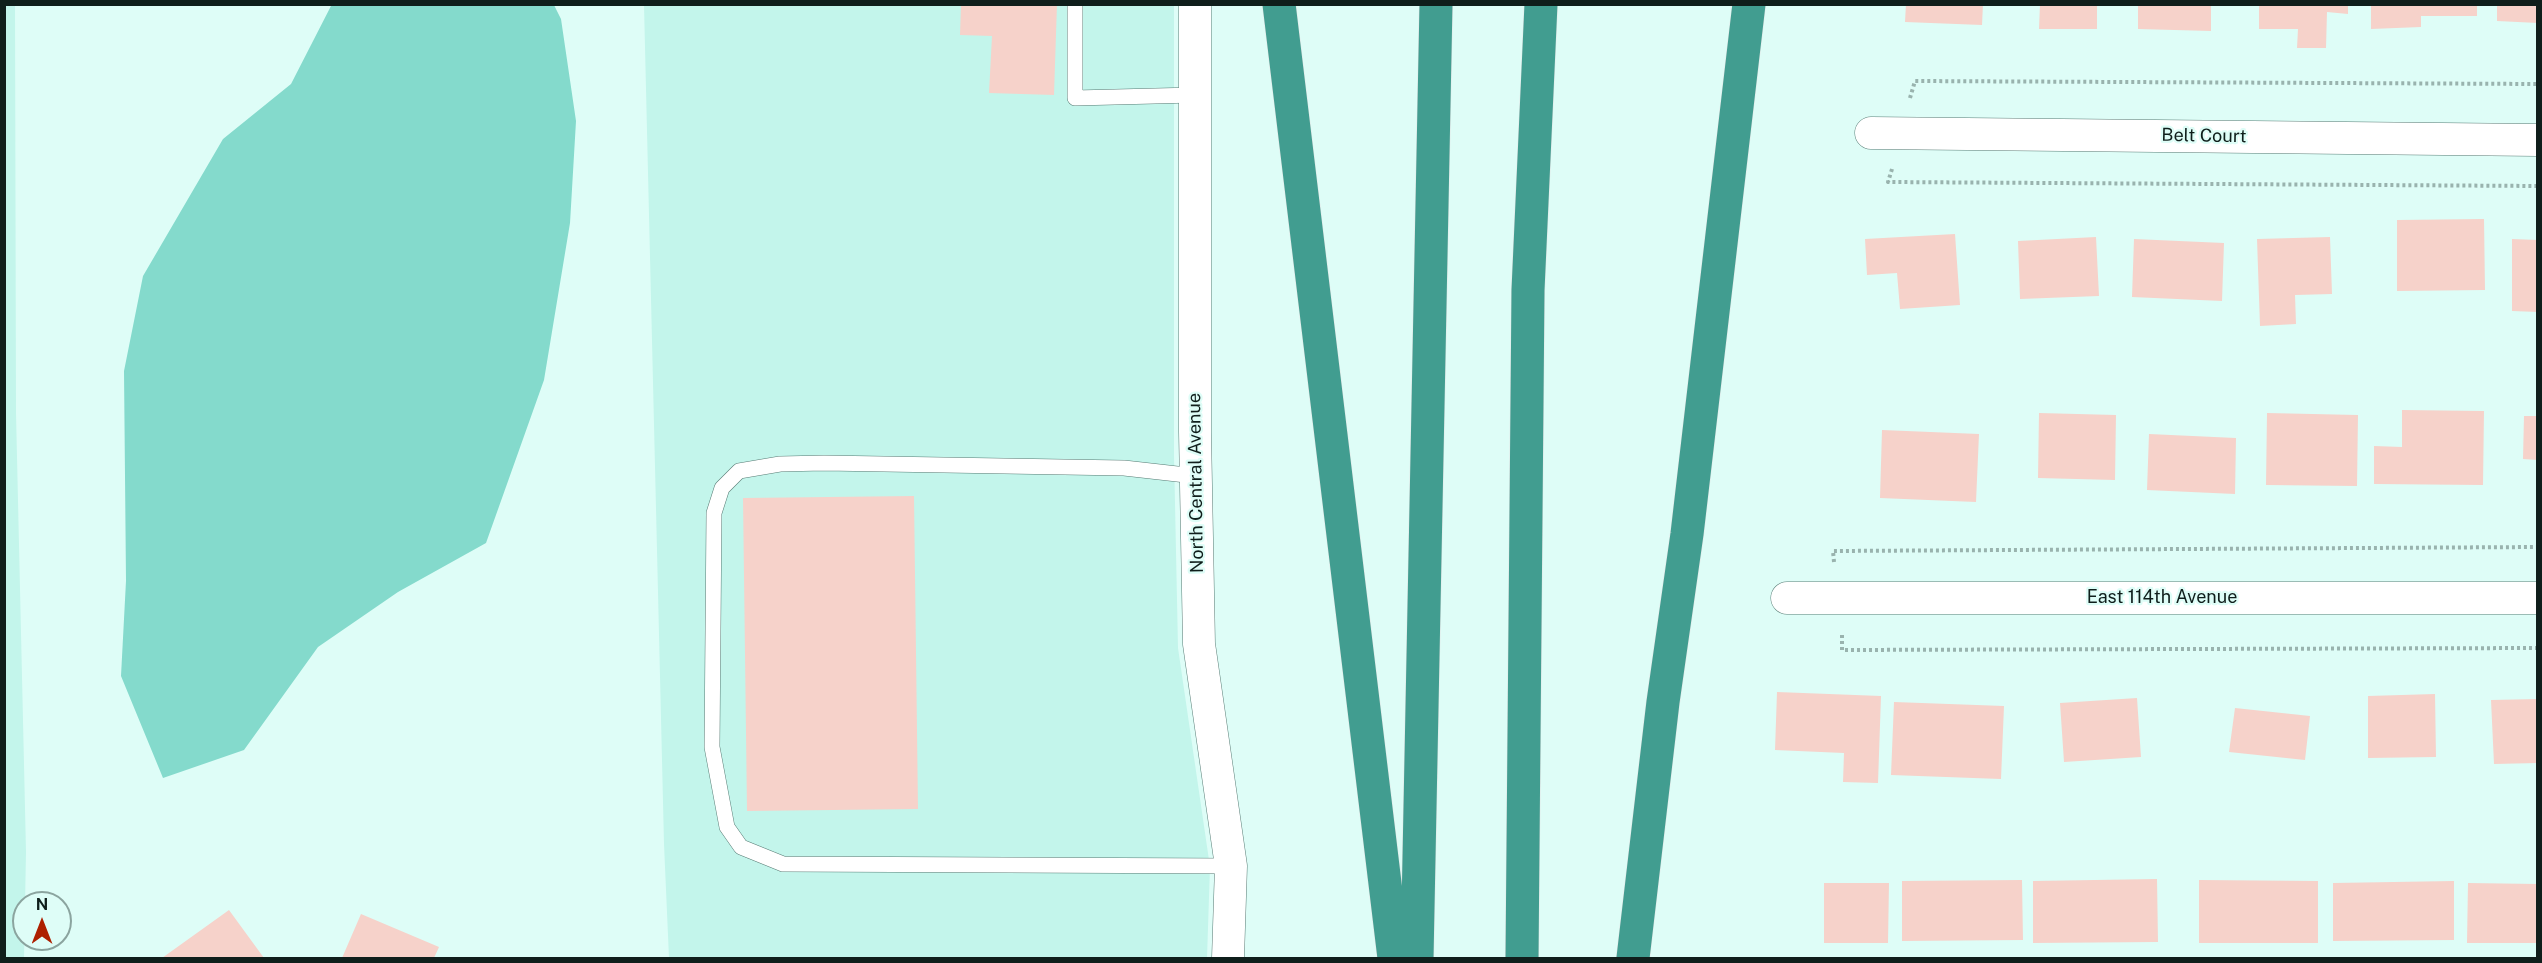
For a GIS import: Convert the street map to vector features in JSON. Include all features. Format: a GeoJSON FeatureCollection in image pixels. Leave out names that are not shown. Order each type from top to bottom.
{"type":"FeatureCollection","features":[{"type":"Feature","properties":{"kind":"highway"},"geometry":{"type":"LineString","coordinates":[[1280,4],[1395,958]]}},
{"type":"Feature","properties":{"kind":"highway"},"geometry":{"type":"LineString","coordinates":[[1417,958],[1436,4]]}},
{"type":"Feature","properties":{"kind":"highway"},"geometry":{"type":"LineString","coordinates":[[1522,958],[1528,290],[1541,4]]}},
{"type":"Feature","properties":{"kind":"highway"},"geometry":{"type":"LineString","coordinates":[[1633,958],[1660,725],[1687,534],[1749,4]]}},
{"type":"Feature","properties":{"kind":"street","name":"North Central Avenue"},"geometry":{"type":"LineString","coordinates":[[1196,4],[1195,432],[1199,644],[1231,866],[1228,958]]}},
{"type":"Feature","properties":{"kind":"street","name":"Belt Court"},"geometry":{"type":"LineString","coordinates":[[1886,133],[2538,140]]}},
{"type":"Feature","properties":{"kind":"street","name":"East 114th Avenue"},"geometry":{"type":"LineString","coordinates":[[1787,598],[2538,598]]}},
{"type":"Feature","properties":{"kind":"lane"},"geometry":{"type":"LineString","coordinates":[[1075,4],[1075,98],[1196,95]]}},
{"type":"Feature","properties":{"kind":"lane"},"geometry":{"type":"LineString","coordinates":[[1196,476],[1124,468],[824,463],[780,464],[739,471],[722,488],[714,513],[712,747],[727,826],[741,848],[783,864],[1231,866]]}},
{"type":"Feature","properties":{"kind":"path"},"geometry":{"type":"LineString","coordinates":[[2538,84],[1915,81],[1886,133],[1888,182],[2538,186]]}},
{"type":"Feature","properties":{"kind":"path"},"geometry":{"type":"LineString","coordinates":[[2538,547],[1833,551],[1840,597],[1842,650],[2538,648]]}},
{"type":"Feature","properties":{"kind":"shaded area"},"geometry":{"type":"Polygon","coordinates":[[[15,4],[16,413],[26,852],[25,891],[12,891],[12,951],[24,951],[24,958],[5,958],[4,5],[15,4]]]}},
{"type":"Feature","properties":{"kind":"shaded area"},"geometry":{"type":"Polygon","coordinates":[[[332,4],[554,5],[561,19],[576,121],[570,223],[544,380],[486,543],[398,592],[318,647],[244,750],[163,778],[121,676],[126,581],[124,371],[143,276],[223,139],[291,84],[332,4]]]}},
{"type":"Feature","properties":{"kind":"shaded area"},"geometry":{"type":"Polygon","coordinates":[[[644,5],[1174,5],[1174,455],[1178,648],[1210,867],[1207,958],[669,958],[664,844],[644,5]]]}},
{"type":"Feature","properties":{"kind":"building"},"geometry":{"type":"Polygon","coordinates":[[[961,4],[1057,4],[1054,95],[989,93],[992,36],[960,35],[961,4]]]}},
{"type":"Feature","properties":{"kind":"building"},"geometry":{"type":"Polygon","coordinates":[[[1906,4],[1983,4],[1982,25],[1905,22],[1906,4]]]}},
{"type":"Feature","properties":{"kind":"building"},"geometry":{"type":"Polygon","coordinates":[[[2040,4],[2097,4],[2097,29],[2039,29],[2040,4]]]}},
{"type":"Feature","properties":{"kind":"building"},"geometry":{"type":"Polygon","coordinates":[[[2138,4],[2211,4],[2211,31],[2138,29],[2138,4]]]}},
{"type":"Feature","properties":{"kind":"building"},"geometry":{"type":"Polygon","coordinates":[[[2259,4],[2348,4],[2348,14],[2327,12],[2326,48],[2297,48],[2298,29],[2259,29],[2259,4]]]}},
{"type":"Feature","properties":{"kind":"building"},"geometry":{"type":"Polygon","coordinates":[[[2371,4],[2477,4],[2477,16],[2421,16],[2421,27],[2371,29],[2371,4]]]}},
{"type":"Feature","properties":{"kind":"building"},"geometry":{"type":"Polygon","coordinates":[[[2497,4],[2538,4],[2538,23],[2497,21],[2497,4]]]}},
{"type":"Feature","properties":{"kind":"building"},"geometry":{"type":"Polygon","coordinates":[[[2484,219],[2485,290],[2397,291],[2397,220],[2484,219]]]}},
{"type":"Feature","properties":{"kind":"building"},"geometry":{"type":"Polygon","coordinates":[[[1955,234],[1960,305],[1900,309],[1897,273],[1867,275],[1865,239],[1955,234]]]}},
{"type":"Feature","properties":{"kind":"building"},"geometry":{"type":"Polygon","coordinates":[[[2096,237],[2099,296],[2020,299],[2018,241],[2096,237]]]}},
{"type":"Feature","properties":{"kind":"building"},"geometry":{"type":"Polygon","coordinates":[[[2330,237],[2332,294],[2295,295],[2296,324],[2260,326],[2257,239],[2330,237]]]}},
{"type":"Feature","properties":{"kind":"building"},"geometry":{"type":"Polygon","coordinates":[[[2134,239],[2224,243],[2222,301],[2132,297],[2134,239]]]}},
{"type":"Feature","properties":{"kind":"building"},"geometry":{"type":"Polygon","coordinates":[[[2512,239],[2538,240],[2538,312],[2512,311],[2512,239]]]}},
{"type":"Feature","properties":{"kind":"building"},"geometry":{"type":"Polygon","coordinates":[[[2402,410],[2484,411],[2483,485],[2374,484],[2374,446],[2402,447],[2402,410]]]}},
{"type":"Feature","properties":{"kind":"building"},"geometry":{"type":"Polygon","coordinates":[[[2039,413],[2116,415],[2115,480],[2038,478],[2039,413]]]}},
{"type":"Feature","properties":{"kind":"building"},"geometry":{"type":"Polygon","coordinates":[[[2267,413],[2358,415],[2357,486],[2266,485],[2267,413]]]}},
{"type":"Feature","properties":{"kind":"building"},"geometry":{"type":"Polygon","coordinates":[[[2524,416],[2538,416],[2538,460],[2523,459],[2524,416]]]}},
{"type":"Feature","properties":{"kind":"building"},"geometry":{"type":"Polygon","coordinates":[[[1882,430],[1979,434],[1976,502],[1880,498],[1882,430]]]}},
{"type":"Feature","properties":{"kind":"building"},"geometry":{"type":"Polygon","coordinates":[[[2149,434],[2236,438],[2235,494],[2147,490],[2149,434]]]}},
{"type":"Feature","properties":{"kind":"building"},"geometry":{"type":"Polygon","coordinates":[[[914,496],[918,809],[747,811],[743,498],[914,496]]]}},
{"type":"Feature","properties":{"kind":"building"},"geometry":{"type":"Polygon","coordinates":[[[1777,692],[1881,696],[1878,783],[1843,782],[1844,753],[1775,750],[1777,692]]]}},
{"type":"Feature","properties":{"kind":"building"},"geometry":{"type":"Polygon","coordinates":[[[2435,694],[2436,757],[2368,758],[2368,696],[2435,694]]]}},
{"type":"Feature","properties":{"kind":"building"},"geometry":{"type":"Polygon","coordinates":[[[2137,698],[2141,757],[2064,762],[2060,703],[2137,698]]]}},
{"type":"Feature","properties":{"kind":"building"},"geometry":{"type":"Polygon","coordinates":[[[2538,699],[2538,763],[2494,764],[2491,700],[2538,699]]]}},
{"type":"Feature","properties":{"kind":"building"},"geometry":{"type":"Polygon","coordinates":[[[1894,702],[2004,706],[2001,779],[1891,775],[1894,702]]]}},
{"type":"Feature","properties":{"kind":"building"},"geometry":{"type":"Polygon","coordinates":[[[2235,708],[2310,716],[2305,760],[2229,752],[2235,708]]]}},
{"type":"Feature","properties":{"kind":"building"},"geometry":{"type":"Polygon","coordinates":[[[2157,879],[2158,942],[2033,943],[2033,881],[2157,879]]]}},
{"type":"Feature","properties":{"kind":"building"},"geometry":{"type":"Polygon","coordinates":[[[2022,880],[2023,940],[1902,941],[1902,881],[2022,880]]]}},
{"type":"Feature","properties":{"kind":"building"},"geometry":{"type":"Polygon","coordinates":[[[2199,880],[2318,881],[2318,943],[2199,943],[2199,880]]]}},
{"type":"Feature","properties":{"kind":"building"},"geometry":{"type":"Polygon","coordinates":[[[2454,881],[2454,940],[2333,941],[2333,883],[2454,881]]]}},
{"type":"Feature","properties":{"kind":"building"},"geometry":{"type":"Polygon","coordinates":[[[1824,883],[1889,883],[1888,943],[1824,943],[1824,883]]]}},
{"type":"Feature","properties":{"kind":"building"},"geometry":{"type":"Polygon","coordinates":[[[2468,883],[2538,884],[2538,943],[2467,943],[2468,883]]]}},
{"type":"Feature","properties":{"kind":"building"},"geometry":{"type":"Polygon","coordinates":[[[229,910],[264,958],[162,958],[229,910]]]}},
{"type":"Feature","properties":{"kind":"building"},"geometry":{"type":"Polygon","coordinates":[[[361,914],[439,947],[434,958],[342,958],[361,914]]]}}]}
